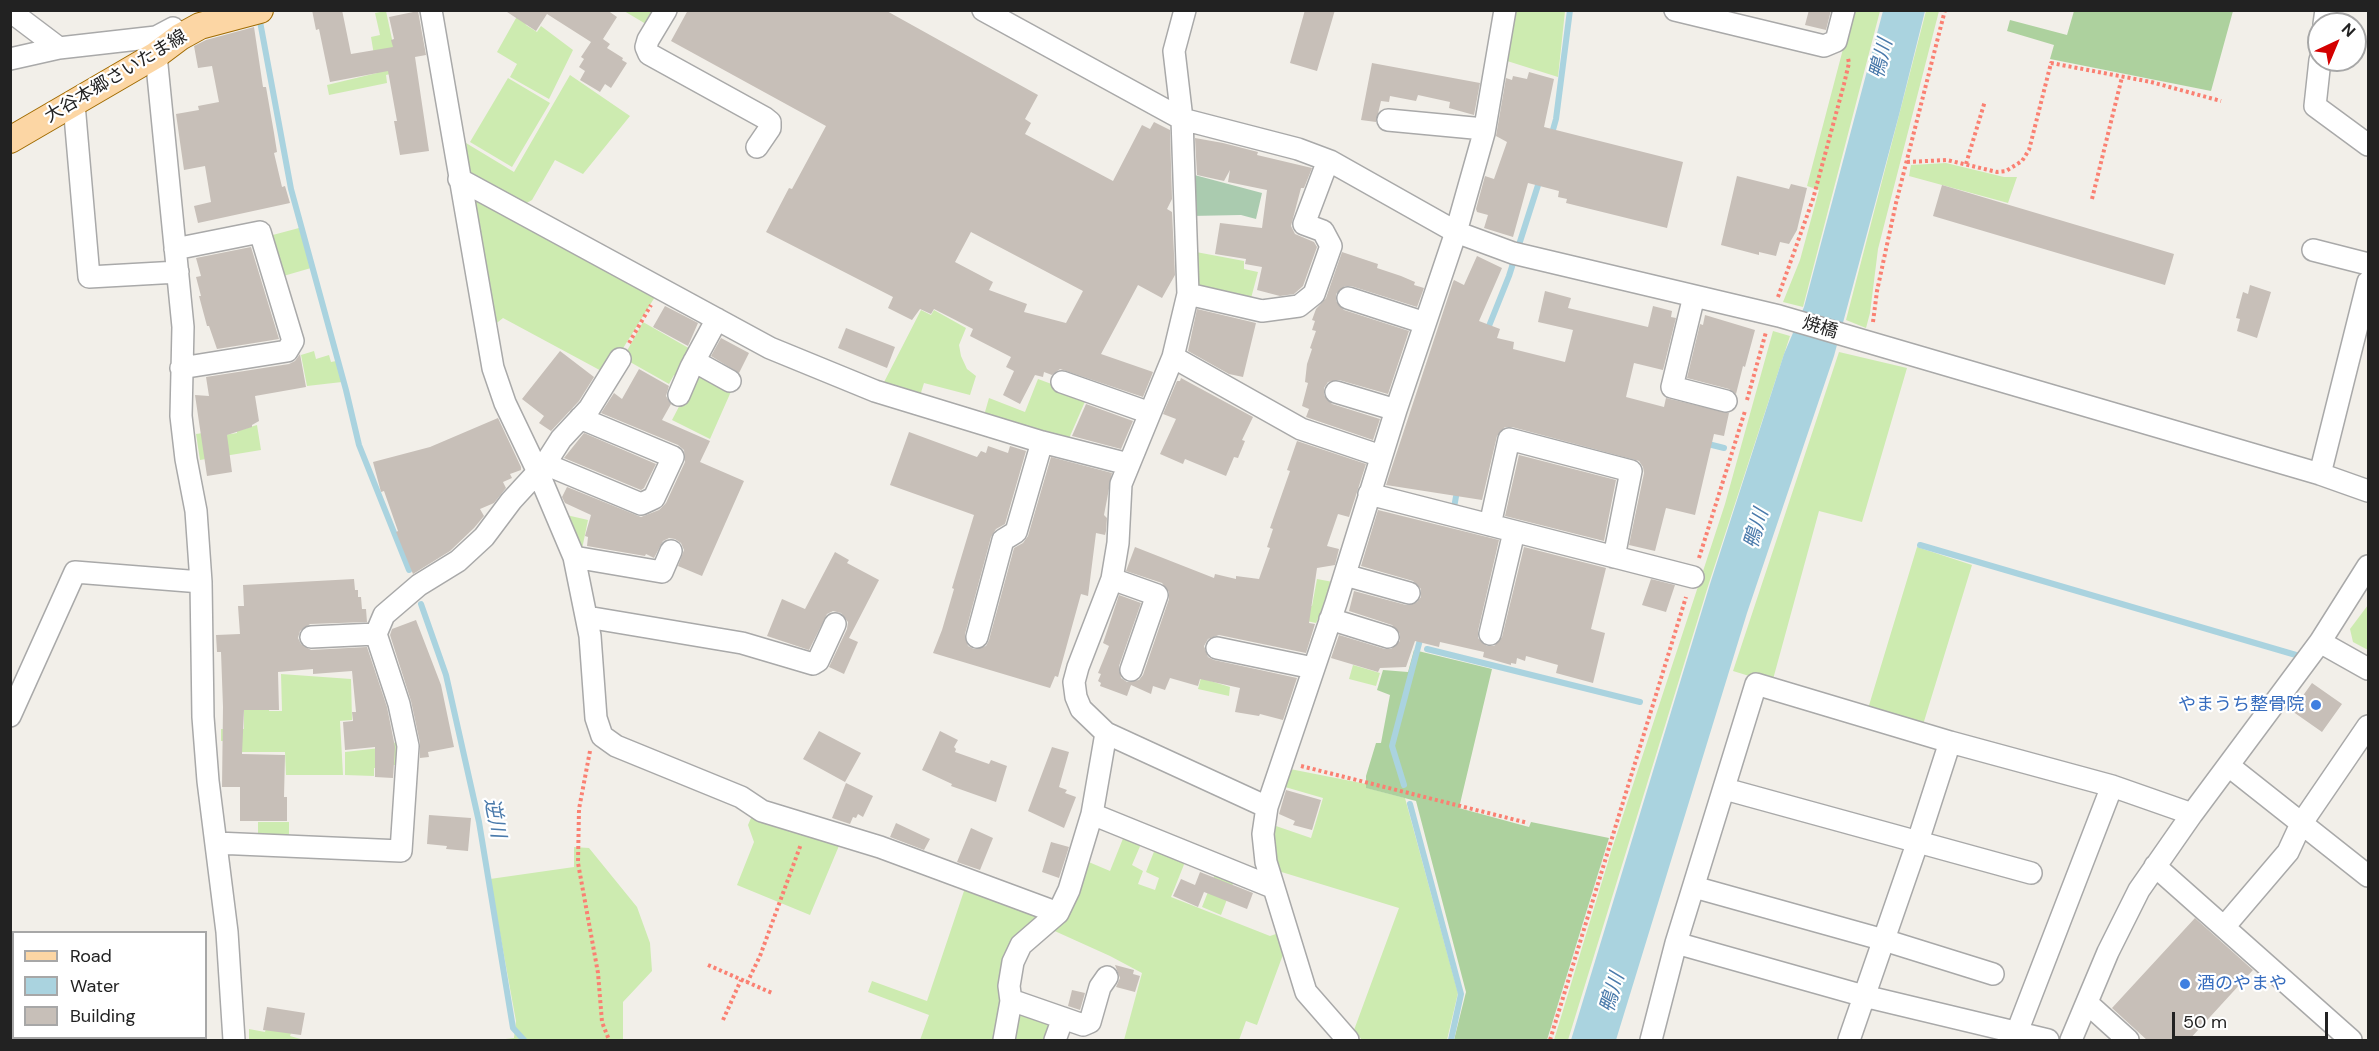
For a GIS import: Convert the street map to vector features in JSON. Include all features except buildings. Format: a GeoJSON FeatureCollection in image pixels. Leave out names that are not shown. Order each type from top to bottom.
{"type":"FeatureCollection","features":[{"type":"Feature","properties":{"kind":"main road","name":"大谷本郷さいたま線"},"geometry":{"type":"LineString","coordinates":[[10,140],[156,55],[177,25],[200,26],[252,13]]}},
{"type":"Feature","properties":{"kind":"street"},"geometry":{"type":"LineString","coordinates":[[431,10],[493,368],[505,403],[542,468],[574,557],[587,618],[599,729],[602,736],[616,746],[741,797],[762,811],[880,847],[1058,913]]}},
{"type":"Feature","properties":{"kind":"street"},"geometry":{"type":"LineString","coordinates":[[666,10],[648,40],[646,47],[649,54],[770,122],[770,128],[758,147]]}},
{"type":"Feature","properties":{"kind":"street","name":"焼橋"},"geometry":{"type":"LineString","coordinates":[[983,10],[1182,119],[1298,149],[1330,161],[1456,231],[1520,255],[1775,315],[2320,474],[2368,491]]}},
{"type":"Feature","properties":{"kind":"street"},"geometry":{"type":"LineString","coordinates":[[1185,10],[1174,51],[1182,119],[1188,294],[1173,357],[1120,484],[1118,543],[1112,579],[1074,682],[1076,697],[1081,709],[1106,733],[1267,807]]}},
{"type":"Feature","properties":{"kind":"street"},"geometry":{"type":"LineString","coordinates":[[1348,1041],[1306,992],[1266,862],[1263,834],[1267,807],[1456,231],[1484,129],[1505,10]]}},
{"type":"Feature","properties":{"kind":"street"},"geometry":{"type":"LineString","coordinates":[[1675,10],[1742,18],[1824,46],[1836,41],[1844,10]]}},
{"type":"Feature","properties":{"kind":"street"},"geometry":{"type":"LineString","coordinates":[[10,11],[59,48]]}},
{"type":"Feature","properties":{"kind":"street"},"geometry":{"type":"LineString","coordinates":[[10,59],[59,48],[156,37],[177,25]]}},
{"type":"Feature","properties":{"kind":"street"},"geometry":{"type":"LineString","coordinates":[[156,55],[183,327],[181,416],[196,511],[201,582],[203,717],[227,932],[234,1041]]}},
{"type":"Feature","properties":{"kind":"street"},"geometry":{"type":"LineString","coordinates":[[2319,72],[2315,106],[2368,145]]}},
{"type":"Feature","properties":{"kind":"street"},"geometry":{"type":"LineString","coordinates":[[74,104],[89,277],[178,272]]}},
{"type":"Feature","properties":{"kind":"street"},"geometry":{"type":"LineString","coordinates":[[1388,120],[1484,129]]}},
{"type":"Feature","properties":{"kind":"street"},"geometry":{"type":"LineString","coordinates":[[1188,294],[1262,311],[1299,306],[1314,294],[1331,246],[1323,231],[1304,224],[1330,161]]}},
{"type":"Feature","properties":{"kind":"street"},"geometry":{"type":"LineString","coordinates":[[459,178],[770,348],[875,391],[1042,442],[1128,464]]}},
{"type":"Feature","properties":{"kind":"street"},"geometry":{"type":"LineString","coordinates":[[175,249],[260,232],[292,341],[287,351],[181,368]]}},
{"type":"Feature","properties":{"kind":"street"},"geometry":{"type":"LineString","coordinates":[[2313,250],[2368,264]]}},
{"type":"Feature","properties":{"kind":"street"},"geometry":{"type":"LineString","coordinates":[[2320,474],[2368,282]]}},
{"type":"Feature","properties":{"kind":"street"},"geometry":{"type":"LineString","coordinates":[[1694,296],[1672,387],[1726,401]]}},
{"type":"Feature","properties":{"kind":"street"},"geometry":{"type":"LineString","coordinates":[[1348,298],[1425,323]]}},
{"type":"Feature","properties":{"kind":"street"},"geometry":{"type":"LineString","coordinates":[[679,395],[717,319]]}},
{"type":"Feature","properties":{"kind":"street"},"geometry":{"type":"LineString","coordinates":[[1173,357],[1301,429],[1381,456]]}},
{"type":"Feature","properties":{"kind":"street"},"geometry":{"type":"LineString","coordinates":[[216,843],[401,851],[408,746],[399,704],[376,634],[384,615],[419,585],[458,561],[484,537],[511,501],[542,468],[561,439],[589,409],[620,359]]}},
{"type":"Feature","properties":{"kind":"street"},"geometry":{"type":"LineString","coordinates":[[694,361],[730,381]]}},
{"type":"Feature","properties":{"kind":"street"},"geometry":{"type":"LineString","coordinates":[[1062,382],[1150,413]]}},
{"type":"Feature","properties":{"kind":"street"},"geometry":{"type":"LineString","coordinates":[[1336,392],[1396,410]]}},
{"type":"Feature","properties":{"kind":"street"},"geometry":{"type":"LineString","coordinates":[[542,468],[641,504],[654,498],[673,457],[580,418]]}},
{"type":"Feature","properties":{"kind":"street"},"geometry":{"type":"LineString","coordinates":[[1490,525],[1509,440],[1631,471],[1614,557]]}},
{"type":"Feature","properties":{"kind":"street"},"geometry":{"type":"LineString","coordinates":[[977,637],[1003,540],[1016,532],[1042,442]]}},
{"type":"Feature","properties":{"kind":"street"},"geometry":{"type":"LineString","coordinates":[[1369,494],[1692,577]]}},
{"type":"Feature","properties":{"kind":"street"},"geometry":{"type":"LineString","coordinates":[[1490,634],[1514,532]]}},
{"type":"Feature","properties":{"kind":"street"},"geometry":{"type":"LineString","coordinates":[[574,557],[662,572],[671,551]]}},
{"type":"Feature","properties":{"kind":"street"},"geometry":{"type":"LineString","coordinates":[[2071,1041],[2125,915],[2155,866],[2320,642],[2368,566]]}},
{"type":"Feature","properties":{"kind":"street"},"geometry":{"type":"LineString","coordinates":[[10,716],[75,572],[201,582]]}},
{"type":"Feature","properties":{"kind":"street"},"geometry":{"type":"LineString","coordinates":[[1345,575],[1409,593]]}},
{"type":"Feature","properties":{"kind":"street"},"geometry":{"type":"LineString","coordinates":[[1112,579],[1157,595],[1131,670]]}},
{"type":"Feature","properties":{"kind":"street"},"geometry":{"type":"LineString","coordinates":[[587,618],[742,643],[813,664],[818,662],[835,624]]}},
{"type":"Feature","properties":{"kind":"street"},"geometry":{"type":"LineString","coordinates":[[1330,619],[1388,637]]}},
{"type":"Feature","properties":{"kind":"street"},"geometry":{"type":"LineString","coordinates":[[311,637],[376,634]]}},
{"type":"Feature","properties":{"kind":"street"},"geometry":{"type":"LineString","coordinates":[[2320,642],[2368,669]]}},
{"type":"Feature","properties":{"kind":"street"},"geometry":{"type":"LineString","coordinates":[[1217,648],[1313,668]]}},
{"type":"Feature","properties":{"kind":"street"},"geometry":{"type":"LineString","coordinates":[[1651,1041],[1676,943],[1756,684],[1950,742],[2112,786],[2192,814]]}},
{"type":"Feature","properties":{"kind":"street"},"geometry":{"type":"LineString","coordinates":[[2224,927],[2288,852],[2301,824],[2368,726]]}},
{"type":"Feature","properties":{"kind":"street"},"geometry":{"type":"LineString","coordinates":[[1004,1041],[1011,1000],[1009,986],[1013,962],[1022,945],[1058,913],[1074,874],[1092,814],[1106,733]]}},
{"type":"Feature","properties":{"kind":"street"},"geometry":{"type":"LineString","coordinates":[[1849,1041],[1950,742]]}},
{"type":"Feature","properties":{"kind":"street"},"geometry":{"type":"LineString","coordinates":[[2229,766],[2368,876]]}},
{"type":"Feature","properties":{"kind":"street"},"geometry":{"type":"LineString","coordinates":[[2017,1032],[2112,786]]}},
{"type":"Feature","properties":{"kind":"street"},"geometry":{"type":"LineString","coordinates":[[1725,789],[2031,873]]}},
{"type":"Feature","properties":{"kind":"street"},"geometry":{"type":"LineString","coordinates":[[1092,814],[1272,887]]}},
{"type":"Feature","properties":{"kind":"street"},"geometry":{"type":"LineString","coordinates":[[2155,866],[2351,1041]]}},
{"type":"Feature","properties":{"kind":"street"},"geometry":{"type":"LineString","coordinates":[[1694,887],[1884,940],[1993,974]]}},
{"type":"Feature","properties":{"kind":"street"},"geometry":{"type":"LineString","coordinates":[[1676,943],[1864,996],[2048,1041]]}},
{"type":"Feature","properties":{"kind":"street"},"geometry":{"type":"LineString","coordinates":[[1011,1000],[1083,1025],[1089,1023],[1100,987],[1107,977]]}},
{"type":"Feature","properties":{"kind":"street"},"geometry":{"type":"LineString","coordinates":[[2087,1003],[2128,1041]]}},
{"type":"Feature","properties":{"kind":"street"},"geometry":{"type":"LineString","coordinates":[[1055,1041],[1063,1018]]}},
{"type":"Feature","properties":{"kind":"path"},"geometry":{"type":"LineString","coordinates":[[1865,341],[1872,333],[1877,291],[1906,162],[1945,10]]}},
{"type":"Feature","properties":{"kind":"path"},"geometry":{"type":"LineString","coordinates":[[1550,1041],[1692,577],[1814,199],[1849,63],[1846,51],[1836,41]]}},
{"type":"Feature","properties":{"kind":"path"},"geometry":{"type":"LineString","coordinates":[[1906,162],[1947,160],[1997,172],[2006,171],[2022,161],[2029,150],[2051,63],[2122,77],[2221,101]]}},
{"type":"Feature","properties":{"kind":"path"},"geometry":{"type":"LineString","coordinates":[[2092,199],[2122,77]]}},
{"type":"Feature","properties":{"kind":"path"},"geometry":{"type":"LineString","coordinates":[[1966,164],[1985,101]]}},
{"type":"Feature","properties":{"kind":"path"},"geometry":{"type":"LineString","coordinates":[[620,359],[663,290]]}},
{"type":"Feature","properties":{"kind":"path"},"geometry":{"type":"LineString","coordinates":[[599,729],[593,736],[579,808],[578,863],[598,973],[602,1022],[609,1041]]}},
{"type":"Feature","properties":{"kind":"path"},"geometry":{"type":"LineString","coordinates":[[1283,761],[1528,823]]}},
{"type":"Feature","properties":{"kind":"path"},"geometry":{"type":"LineString","coordinates":[[747,982],[770,930],[807,826]]}},
{"type":"Feature","properties":{"kind":"path"},"geometry":{"type":"LineString","coordinates":[[708,965],[772,993]]}},
{"type":"Feature","properties":{"kind":"path"},"geometry":{"type":"LineString","coordinates":[[723,1020],[741,980]]}},
{"type":"Feature","properties":{"kind":"green space"},"geometry":{"type":"Polygon","coordinates":[[[2074,10],[2233,11],[2211,91],[2050,59],[2054,45],[2007,31],[2010,20],[2067,35],[2074,10]]]}},
{"type":"Feature","properties":{"kind":"green space"},"geometry":{"type":"Polygon","coordinates":[[[386,11],[399,72],[386,75],[387,83],[329,95],[327,85],[377,73],[371,37],[380,35],[375,13],[386,11]]]}},
{"type":"Feature","properties":{"kind":"green space"},"geometry":{"type":"Polygon","coordinates":[[[520,11],[526,25],[537,32],[541,26],[573,50],[549,99],[510,77],[517,64],[497,52],[520,11]]]}},
{"type":"Feature","properties":{"kind":"green space"},"geometry":{"type":"Polygon","coordinates":[[[624,11],[660,11],[651,27],[624,11]]]}},
{"type":"Feature","properties":{"kind":"green space"},"geometry":{"type":"Polygon","coordinates":[[[1512,11],[1565,11],[1558,77],[1504,60],[1512,11]]]}},
{"type":"Feature","properties":{"kind":"green space"},"geometry":{"type":"Polygon","coordinates":[[[1853,11],[1880,11],[1803,307],[1783,302],[1800,260],[1819,190],[1807,186],[1853,11]]]}},
{"type":"Feature","properties":{"kind":"green space"},"geometry":{"type":"Polygon","coordinates":[[[1926,11],[1939,11],[1878,249],[1866,328],[1846,320],[1926,11]]]}},
{"type":"Feature","properties":{"kind":"green space"},"geometry":{"type":"Polygon","coordinates":[[[570,75],[630,116],[583,174],[555,160],[532,200],[523,205],[470,177],[466,143],[514,172],[570,75]]]}},
{"type":"Feature","properties":{"kind":"green space"},"geometry":{"type":"Polygon","coordinates":[[[508,78],[550,103],[512,167],[470,142],[508,78]]]}},
{"type":"Feature","properties":{"kind":"green space"},"geometry":{"type":"Polygon","coordinates":[[[1946,163],[2004,177],[2017,177],[2008,203],[1909,176],[1911,165],[1946,163]]]}},
{"type":"Feature","properties":{"kind":"green space"},"geometry":{"type":"Polygon","coordinates":[[[1187,173],[1262,193],[1256,219],[1241,215],[1190,216],[1187,173]]]}},
{"type":"Feature","properties":{"kind":"green space"},"geometry":{"type":"Polygon","coordinates":[[[480,195],[658,292],[607,374],[503,318],[493,326],[470,204],[480,195]]]}},
{"type":"Feature","properties":{"kind":"green space"},"geometry":{"type":"Polygon","coordinates":[[[299,228],[311,268],[280,277],[269,236],[299,228]]]}},
{"type":"Feature","properties":{"kind":"green space"},"geometry":{"type":"Polygon","coordinates":[[[1196,252],[1244,261],[1244,269],[1258,272],[1250,302],[1198,289],[1196,252]]]}},
{"type":"Feature","properties":{"kind":"green space"},"geometry":{"type":"Polygon","coordinates":[[[921,310],[931,315],[934,310],[966,328],[959,345],[967,369],[976,376],[970,395],[924,383],[919,399],[881,388],[921,310]]]}},
{"type":"Feature","properties":{"kind":"green space"},"geometry":{"type":"Polygon","coordinates":[[[643,322],[692,350],[677,377],[674,375],[669,384],[623,358],[643,322]]]}},
{"type":"Feature","properties":{"kind":"green space"},"geometry":{"type":"Polygon","coordinates":[[[1773,331],[1790,336],[1709,583],[1568,1040],[1554,1040],[1611,852],[1725,504],[1773,331]]]}},
{"type":"Feature","properties":{"kind":"green space"},"geometry":{"type":"Polygon","coordinates":[[[314,351],[316,359],[329,355],[331,362],[336,361],[342,382],[307,386],[301,355],[314,351]]]}},
{"type":"Feature","properties":{"kind":"green space"},"geometry":{"type":"Polygon","coordinates":[[[1839,352],[1907,368],[1862,522],[1819,511],[1772,683],[1733,671],[1839,352]]]}},
{"type":"Feature","properties":{"kind":"green space"},"geometry":{"type":"Polygon","coordinates":[[[698,370],[733,387],[710,439],[672,420],[698,370]]]}},
{"type":"Feature","properties":{"kind":"green space"},"geometry":{"type":"Polygon","coordinates":[[[1038,379],[1087,397],[1067,443],[983,419],[989,398],[1025,412],[1038,379]]]}},
{"type":"Feature","properties":{"kind":"green space"},"geometry":{"type":"Polygon","coordinates":[[[257,425],[261,450],[200,460],[196,434],[223,430],[224,435],[237,433],[237,431],[257,425]]]}},
{"type":"Feature","properties":{"kind":"green space"},"geometry":{"type":"Polygon","coordinates":[[[562,514],[588,520],[582,549],[562,514]]]}},
{"type":"Feature","properties":{"kind":"green space"},"geometry":{"type":"Polygon","coordinates":[[[1917,547],[1972,565],[1922,728],[1867,712],[1917,547]]]}},
{"type":"Feature","properties":{"kind":"green space"},"geometry":{"type":"Polygon","coordinates":[[[1317,579],[1333,582],[1330,595],[1316,623],[1258,611],[1286,602],[1312,606],[1317,579]]]}},
{"type":"Feature","properties":{"kind":"green space"},"geometry":{"type":"Polygon","coordinates":[[[2368,605],[2368,650],[2353,642],[2350,629],[2368,605]]]}},
{"type":"Feature","properties":{"kind":"green space"},"geometry":{"type":"Polygon","coordinates":[[[1414,650],[1492,669],[1459,808],[1529,827],[1531,822],[1609,838],[1547,1040],[1454,1040],[1466,992],[1416,801],[1366,788],[1366,776],[1376,743],[1381,743],[1390,695],[1377,690],[1383,670],[1408,672],[1414,650]]]}},
{"type":"Feature","properties":{"kind":"green space"},"geometry":{"type":"Polygon","coordinates":[[[1353,665],[1380,673],[1376,686],[1349,679],[1353,665]]]}},
{"type":"Feature","properties":{"kind":"green space"},"geometry":{"type":"Polygon","coordinates":[[[281,674],[351,679],[352,720],[340,721],[343,775],[286,775],[285,752],[230,752],[230,741],[221,741],[221,729],[244,729],[244,707],[269,706],[269,711],[282,711],[281,674]]]}},
{"type":"Feature","properties":{"kind":"green space"},"geometry":{"type":"Polygon","coordinates":[[[1201,678],[1230,687],[1229,696],[1198,689],[1201,678]]]}},
{"type":"Feature","properties":{"kind":"green space"},"geometry":{"type":"Polygon","coordinates":[[[403,742],[403,765],[385,765],[385,768],[374,768],[374,776],[345,775],[345,752],[380,748],[380,744],[403,742]]]}},
{"type":"Feature","properties":{"kind":"green space"},"geometry":{"type":"Polygon","coordinates":[[[1290,769],[1366,784],[1367,788],[1405,798],[1458,993],[1447,1040],[1362,1040],[1354,1030],[1399,908],[1275,870],[1270,839],[1273,825],[1311,838],[1323,798],[1285,787],[1290,769]]]}},
{"type":"Feature","properties":{"kind":"green space"},"geometry":{"type":"Polygon","coordinates":[[[754,811],[841,841],[810,915],[737,885],[754,842],[748,825],[754,811]]]}},
{"type":"Feature","properties":{"kind":"green space"},"geometry":{"type":"Polygon","coordinates":[[[258,822],[289,822],[289,837],[258,837],[258,822]]]}},
{"type":"Feature","properties":{"kind":"green space"},"geometry":{"type":"Polygon","coordinates":[[[1124,836],[1141,844],[1132,865],[1143,871],[1138,884],[1155,890],[1159,878],[1146,872],[1155,849],[1185,862],[1171,897],[1270,936],[1276,934],[1284,952],[1257,1025],[1246,1021],[1239,1040],[1124,1040],[1142,973],[1048,928],[1084,860],[1110,871],[1124,836]]]}},
{"type":"Feature","properties":{"kind":"green space"},"geometry":{"type":"Polygon","coordinates":[[[574,847],[589,848],[637,907],[650,943],[652,971],[623,1002],[623,1040],[497,1040],[514,1038],[516,1021],[490,879],[574,867],[574,847]]]}},
{"type":"Feature","properties":{"kind":"green space"},"geometry":{"type":"Polygon","coordinates":[[[1215,874],[1234,881],[1221,915],[1202,907],[1215,874]]]}},
{"type":"Feature","properties":{"kind":"green space"},"geometry":{"type":"Polygon","coordinates":[[[966,885],[1040,912],[1000,1040],[920,1040],[929,1015],[868,992],[872,981],[927,1001],[966,885]]]}},
{"type":"Feature","properties":{"kind":"green space"},"geometry":{"type":"Polygon","coordinates":[[[1016,1011],[1058,1023],[1052,1040],[1009,1040],[1016,1011]]]}},
{"type":"Feature","properties":{"kind":"green space"},"geometry":{"type":"Polygon","coordinates":[[[266,1028],[291,1033],[290,1036],[304,1040],[249,1040],[249,1029],[265,1032],[266,1028]]]}},
{"type":"Feature","properties":{"kind":"water","name":"鴨川"},"geometry":{"type":"Polygon","coordinates":[[[1883,11],[1925,11],[1834,356],[1747,613],[1616,1040],[1571,1040],[1710,584],[1784,354],[1804,307],[1883,11]]]}},
{"type":"Feature","properties":{"kind":"waterway"},"geometry":{"type":"LineString","coordinates":[[1551,137],[1556,119],[1570,10]]}},
{"type":"Feature","properties":{"kind":"waterway"},"geometry":{"type":"LineString","coordinates":[[259,16],[291,189],[359,445],[409,570]]}},
{"type":"Feature","properties":{"kind":"waterway"},"geometry":{"type":"LineString","coordinates":[[1487,331],[1509,276],[1540,179]]}},
{"type":"Feature","properties":{"kind":"waterway"},"geometry":{"type":"LineString","coordinates":[[1704,443],[1724,448]]}},
{"type":"Feature","properties":{"kind":"waterway"},"geometry":{"type":"LineString","coordinates":[[1453,513],[1457,491]]}},
{"type":"Feature","properties":{"kind":"waterway"},"geometry":{"type":"LineString","coordinates":[[1920,545],[2296,655]]}},
{"type":"Feature","properties":{"kind":"waterway","name":"逆川"},"geometry":{"type":"LineString","coordinates":[[421,604],[446,675],[479,822],[513,1028],[524,1040]]}},
{"type":"Feature","properties":{"kind":"waterway"},"geometry":{"type":"LineString","coordinates":[[1404,785],[1392,746],[1421,636]]}},
{"type":"Feature","properties":{"kind":"waterway"},"geometry":{"type":"LineString","coordinates":[[1427,649],[1640,702]]}},
{"type":"Feature","properties":{"kind":"waterway"},"geometry":{"type":"LineString","coordinates":[[1410,804],[1461,994],[1451,1040]]}},
{"type":"Feature","properties":{"kind":"place","name":"やまうち整骨院"},"geometry":{"type":"Point","coordinates":[2316,705]}},
{"type":"Feature","properties":{"kind":"place","name":"酒のやまや"},"geometry":{"type":"Point","coordinates":[2185,984]}}]}
